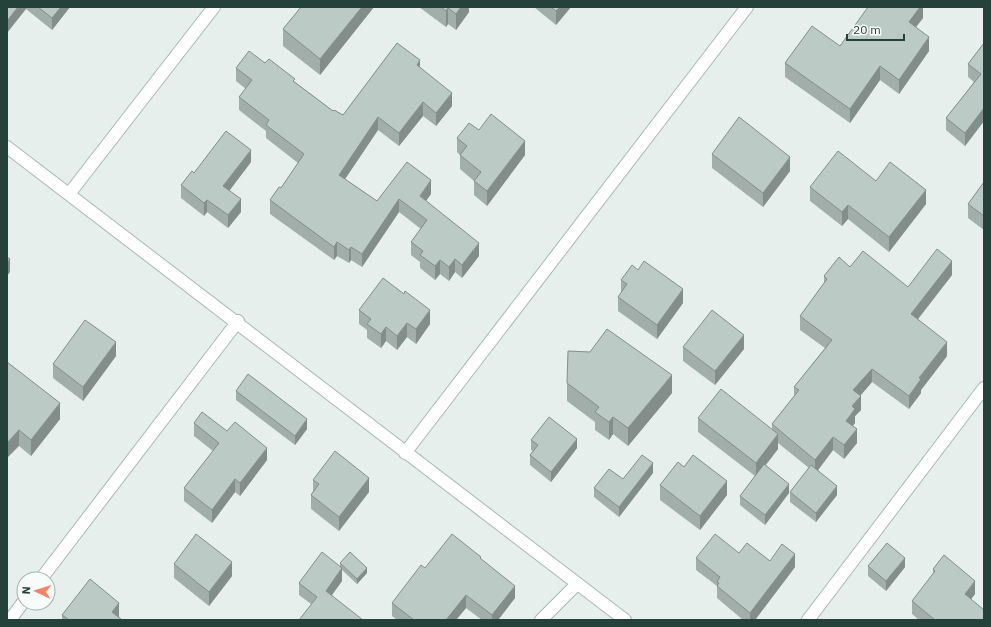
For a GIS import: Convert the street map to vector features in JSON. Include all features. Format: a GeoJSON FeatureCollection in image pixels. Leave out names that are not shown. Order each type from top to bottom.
{"type":"FeatureCollection","features":[{"type":"Feature","properties":{"kind":"street"},"geometry":{"type":"LineString","coordinates":[[69,194],[214,7]]}},
{"type":"Feature","properties":{"kind":"street"},"geometry":{"type":"LineString","coordinates":[[405,453],[747,7]]}},
{"type":"Feature","properties":{"kind":"street"},"geometry":{"type":"LineString","coordinates":[[7,147],[238,321],[405,453],[625,620]]}},
{"type":"Feature","properties":{"kind":"street"},"geometry":{"type":"LineString","coordinates":[[47,571],[238,321]]}},
{"type":"Feature","properties":{"kind":"street"},"geometry":{"type":"LineString","coordinates":[[808,620],[984,388]]}},
{"type":"Feature","properties":{"kind":"street"},"geometry":{"type":"LineString","coordinates":[[541,620],[577,584]]}},
{"type":"Feature","properties":{"kind":"street"},"geometry":{"type":"LineString","coordinates":[[10,620],[17,611]]}},
{"type":"Feature","properties":{"kind":"building"},"geometry":{"type":"Polygon","coordinates":[[[7,7],[18,7],[7,21],[7,7]]]}},
{"type":"Feature","properties":{"kind":"building"},"geometry":{"type":"Polygon","coordinates":[[[38,7],[61,7],[52,18],[38,7]]]}},
{"type":"Feature","properties":{"kind":"building"},"geometry":{"type":"Polygon","coordinates":[[[301,7],[362,7],[320,59],[283,29],[301,7]]]}},
{"type":"Feature","properties":{"kind":"building"},"geometry":{"type":"Polygon","coordinates":[[[441,7],[461,7],[456,14],[448,8],[446,11],[441,7]]]}},
{"type":"Feature","properties":{"kind":"building"},"geometry":{"type":"Polygon","coordinates":[[[551,7],[560,7],[556,11],[551,7]]]}},
{"type":"Feature","properties":{"kind":"building"},"geometry":{"type":"Polygon","coordinates":[[[868,7],[920,7],[909,22],[929,37],[899,80],[880,66],[850,109],[785,63],[812,26],[840,46],[868,7]]]}},
{"type":"Feature","properties":{"kind":"building"},"geometry":{"type":"Polygon","coordinates":[[[397,43],[420,60],[417,65],[452,93],[436,113],[423,102],[399,133],[378,117],[339,175],[377,201],[407,162],[431,180],[420,196],[479,243],[462,265],[455,259],[449,267],[440,260],[435,266],[420,255],[423,251],[411,242],[427,220],[399,199],[362,254],[351,247],[349,250],[337,242],[334,247],[270,200],[279,187],[281,188],[304,154],[266,125],[269,120],[239,97],[252,80],[236,68],[249,51],[265,63],[269,59],[295,79],[293,81],[333,111],[334,110],[343,115],[397,43]]]}},
{"type":"Feature","properties":{"kind":"building"},"geometry":{"type":"Polygon","coordinates":[[[984,43],[984,108],[965,133],[946,118],[981,74],[968,64],[984,43]]]}},
{"type":"Feature","properties":{"kind":"building"},"geometry":{"type":"Polygon","coordinates":[[[491,114],[525,141],[487,191],[474,181],[481,172],[460,155],[467,146],[457,138],[469,123],[479,130],[491,114]]]}},
{"type":"Feature","properties":{"kind":"building"},"geometry":{"type":"Polygon","coordinates":[[[739,117],[790,157],[763,193],[712,154],[739,117]]]}},
{"type":"Feature","properties":{"kind":"building"},"geometry":{"type":"Polygon","coordinates":[[[226,131],[251,150],[223,186],[241,199],[228,215],[207,200],[204,203],[181,185],[192,171],[194,173],[226,131]]]}},
{"type":"Feature","properties":{"kind":"building"},"geometry":{"type":"Polygon","coordinates":[[[838,151],[876,181],[890,162],[926,190],[889,237],[848,205],[842,212],[810,187],[838,151]]]}},
{"type":"Feature","properties":{"kind":"building"},"geometry":{"type":"Polygon","coordinates":[[[984,182],[984,216],[968,204],[984,182]]]}},
{"type":"Feature","properties":{"kind":"building"},"geometry":{"type":"Polygon","coordinates":[[[937,249],[952,261],[911,314],[947,342],[919,378],[921,379],[909,396],[872,369],[853,390],[861,396],[852,406],[855,409],[846,421],[857,429],[844,445],[833,437],[815,460],[772,424],[799,390],[794,387],[832,340],[800,316],[827,279],[824,276],[839,257],[850,267],[863,251],[908,287],[937,249]]]}},
{"type":"Feature","properties":{"kind":"building"},"geometry":{"type":"Polygon","coordinates":[[[7,257],[10,259],[7,264],[7,257]]]}},
{"type":"Feature","properties":{"kind":"building"},"geometry":{"type":"Polygon","coordinates":[[[644,261],[683,289],[657,325],[618,297],[627,284],[621,280],[632,265],[638,270],[644,261]]]}},
{"type":"Feature","properties":{"kind":"building"},"geometry":{"type":"Polygon","coordinates":[[[383,278],[404,294],[405,291],[430,310],[416,329],[407,323],[397,336],[386,327],[381,334],[367,324],[371,319],[359,310],[383,278]]]}},
{"type":"Feature","properties":{"kind":"building"},"geometry":{"type":"Polygon","coordinates":[[[712,310],[744,335],[715,371],[683,347],[712,310]]]}},
{"type":"Feature","properties":{"kind":"building"},"geometry":{"type":"Polygon","coordinates":[[[85,320],[116,342],[83,387],[53,364],[85,320]]]}},
{"type":"Feature","properties":{"kind":"building"},"geometry":{"type":"Polygon","coordinates":[[[607,329],[672,375],[628,428],[613,417],[609,422],[595,412],[599,407],[567,383],[568,351],[590,352],[607,329]]]}},
{"type":"Feature","properties":{"kind":"building"},"geometry":{"type":"Polygon","coordinates":[[[7,362],[60,403],[31,440],[19,430],[7,443],[7,362]]]}},
{"type":"Feature","properties":{"kind":"building"},"geometry":{"type":"Polygon","coordinates":[[[248,374],[307,419],[295,436],[236,391],[248,374]]]}},
{"type":"Feature","properties":{"kind":"building"},"geometry":{"type":"Polygon","coordinates":[[[721,389],[778,434],[756,463],[698,418],[721,389]]]}},
{"type":"Feature","properties":{"kind":"building"},"geometry":{"type":"Polygon","coordinates":[[[202,412],[227,431],[235,422],[267,448],[240,483],[235,479],[212,510],[184,488],[219,443],[194,423],[202,412]]]}},
{"type":"Feature","properties":{"kind":"building"},"geometry":{"type":"Polygon","coordinates":[[[549,417],[577,439],[551,472],[530,455],[538,445],[531,440],[549,417]]]}},
{"type":"Feature","properties":{"kind":"building"},"geometry":{"type":"Polygon","coordinates":[[[335,451],[369,478],[339,517],[311,495],[319,484],[313,480],[335,451]]]}},
{"type":"Feature","properties":{"kind":"building"},"geometry":{"type":"Polygon","coordinates":[[[642,455],[653,463],[619,507],[594,488],[609,469],[623,479],[642,455]]]}},
{"type":"Feature","properties":{"kind":"building"},"geometry":{"type":"Polygon","coordinates":[[[693,455],[727,481],[700,516],[660,485],[678,462],[684,467],[693,455]]]}},
{"type":"Feature","properties":{"kind":"building"},"geometry":{"type":"Polygon","coordinates":[[[764,464],[789,484],[765,515],[740,496],[764,464]]]}},
{"type":"Feature","properties":{"kind":"building"},"geometry":{"type":"Polygon","coordinates":[[[811,465],[837,486],[816,513],[790,492],[811,465]]]}},
{"type":"Feature","properties":{"kind":"building"},"geometry":{"type":"Polygon","coordinates":[[[196,534],[232,562],[209,592],[174,564],[196,534]]]}},
{"type":"Feature","properties":{"kind":"building"},"geometry":{"type":"Polygon","coordinates":[[[452,534],[515,586],[492,615],[466,595],[446,620],[414,620],[392,603],[421,565],[425,568],[452,534]]]}},
{"type":"Feature","properties":{"kind":"building"},"geometry":{"type":"Polygon","coordinates":[[[715,534],[739,553],[747,543],[770,561],[782,544],[795,554],[750,613],[717,586],[719,583],[717,582],[720,577],[696,558],[715,534]]]}},
{"type":"Feature","properties":{"kind":"building"},"geometry":{"type":"Polygon","coordinates":[[[887,543],[905,558],[886,581],[868,566],[887,543]]]}},
{"type":"Feature","properties":{"kind":"building"},"geometry":{"type":"Polygon","coordinates":[[[322,552],[342,568],[326,591],[363,620],[299,620],[317,597],[299,583],[322,552]]]}},
{"type":"Feature","properties":{"kind":"building"},"geometry":{"type":"Polygon","coordinates":[[[350,552],[367,568],[357,579],[340,563],[350,552]]]}},
{"type":"Feature","properties":{"kind":"building"},"geometry":{"type":"Polygon","coordinates":[[[944,555],[975,581],[965,594],[984,610],[984,620],[935,620],[912,601],[935,571],[933,569],[944,555]]]}},
{"type":"Feature","properties":{"kind":"building"},"geometry":{"type":"Polygon","coordinates":[[[90,579],[119,603],[112,612],[122,620],[69,620],[62,615],[90,579]]]}}]}
